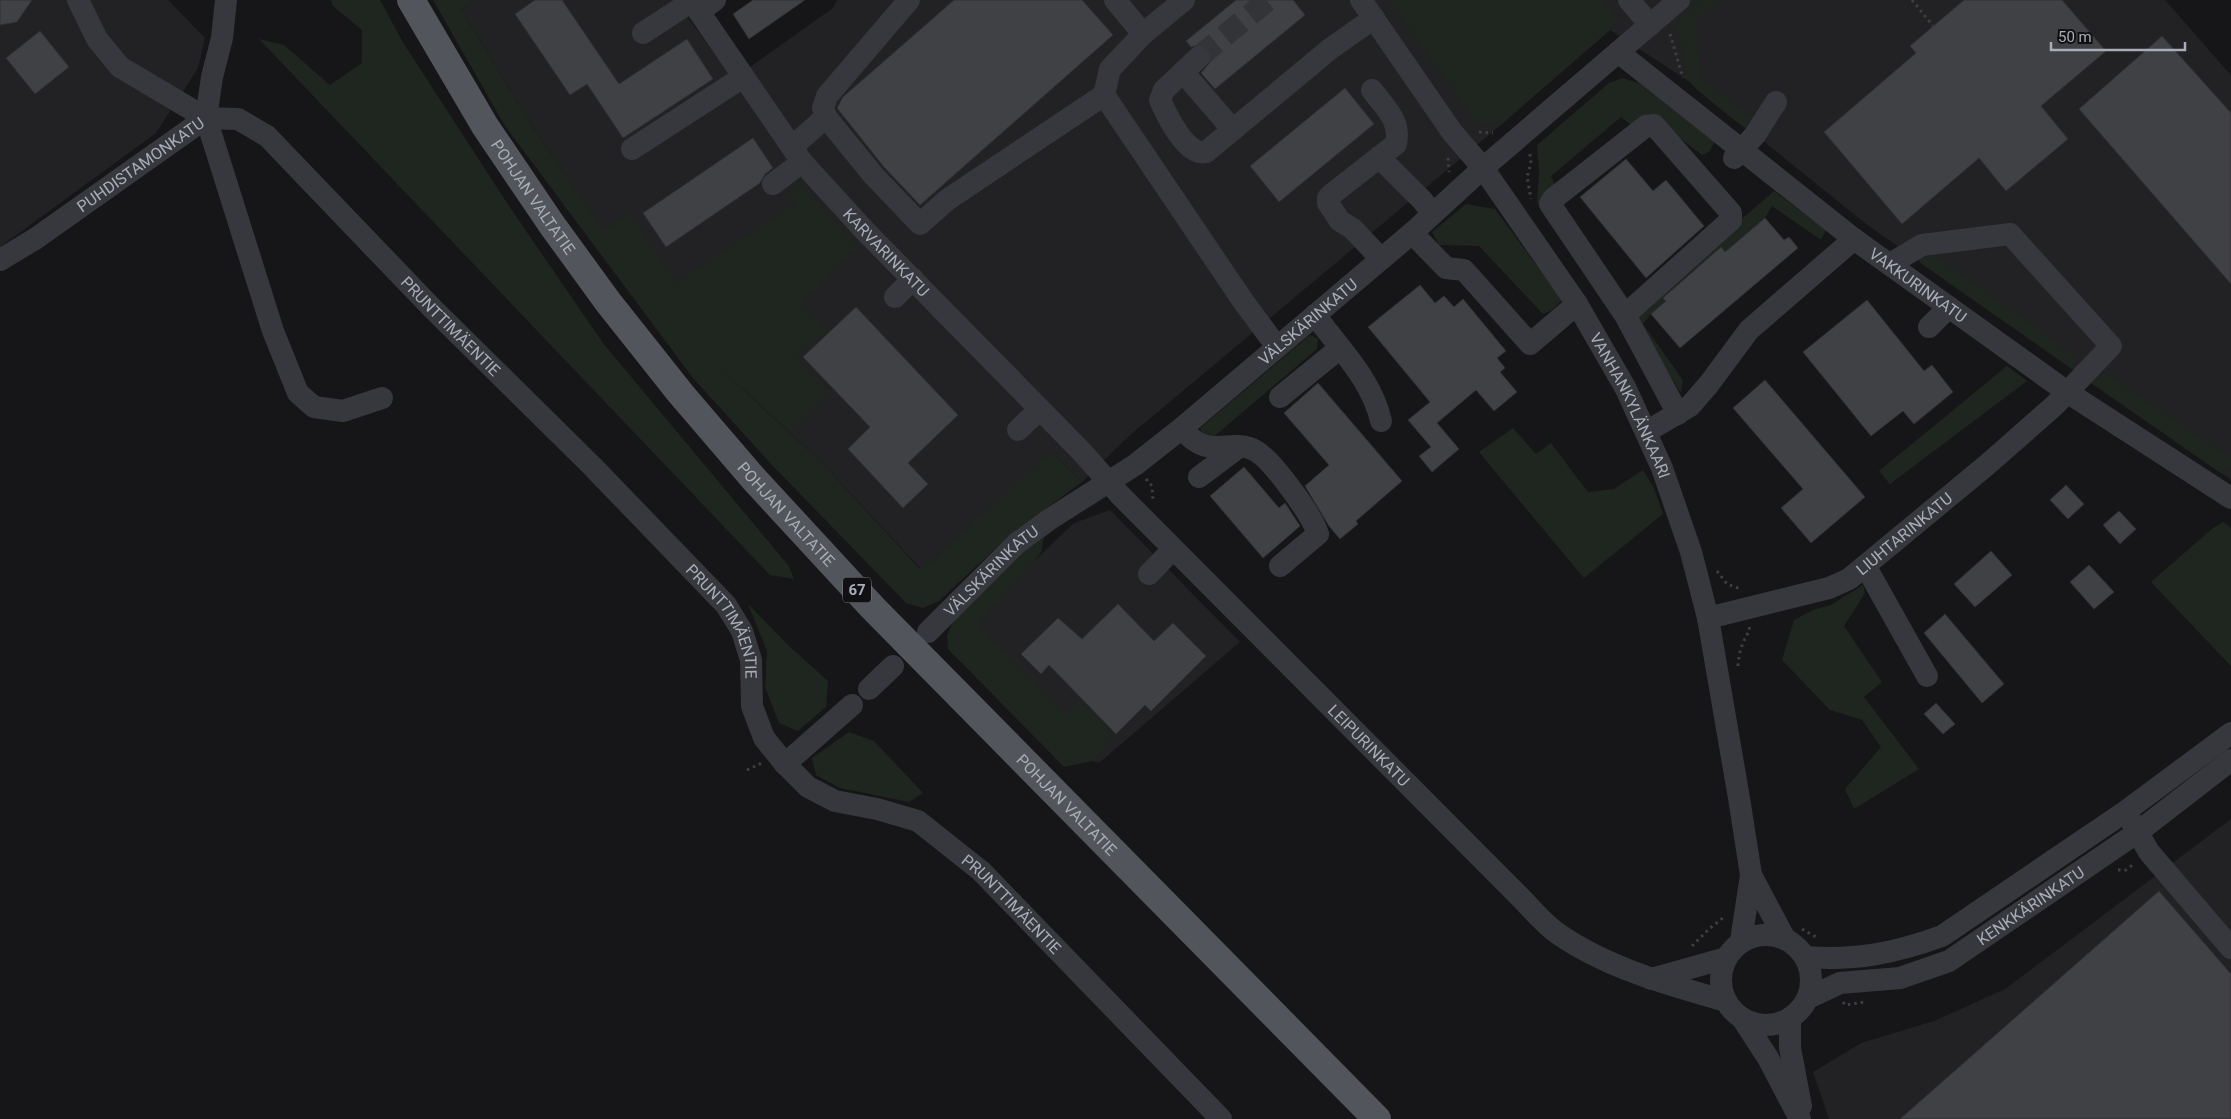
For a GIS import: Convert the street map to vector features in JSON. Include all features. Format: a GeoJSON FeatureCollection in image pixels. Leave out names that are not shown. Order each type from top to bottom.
{"type":"FeatureCollection","features":[{"type":"Feature","properties":{"kind":"main road","name":"POHJAN VALTATIE"},"geometry":{"type":"LineString","coordinates":[[412,0],[485,126],[552,225],[608,302],[681,394],[753,478],[873,608],[1378,1119]]}},
{"type":"Feature","properties":{"kind":"street"},"geometry":{"type":"LineString","coordinates":[[78,0],[97,39],[120,67],[206,118],[273,331],[298,393],[314,407],[343,411],[382,398]]}},
{"type":"Feature","properties":{"kind":"street","name":"PUHDISTAMONKATU"},"geometry":{"type":"LineString","coordinates":[[0,260],[35,239],[206,118],[212,77],[222,38],[226,0]]}},
{"type":"Feature","properties":{"kind":"street"},"geometry":{"type":"LineString","coordinates":[[909,0],[827,96],[823,108],[826,116],[874,176],[920,224],[947,200],[1104,94],[1110,69],[1143,34],[1184,0]]}},
{"type":"Feature","properties":{"kind":"street"},"geometry":{"type":"LineString","coordinates":[[1115,0],[1143,34]]}},
{"type":"Feature","properties":{"kind":"street","name":"VANHANKYLÄNKAARI"},"geometry":{"type":"LineString","coordinates":[[1361,0],[1452,132],[1483,168],[1577,304],[1626,390],[1676,503],[1708,618],[1751,875],[1741,941]]}},
{"type":"Feature","properties":{"kind":"street"},"geometry":{"type":"LineString","coordinates":[[1629,0],[1650,25]]}},
{"type":"Feature","properties":{"kind":"street","name":"VÄLSKÄRINKATU"},"geometry":{"type":"LineString","coordinates":[[928,632],[1017,543],[1050,518],[1134,465],[1182,428],[1412,233],[1483,168],[1680,0]]}},
{"type":"Feature","properties":{"kind":"street"},"geometry":{"type":"LineString","coordinates":[[643,33],[699,3]]}},
{"type":"Feature","properties":{"kind":"street","name":"KARVARINKATU"},"geometry":{"type":"LineString","coordinates":[[699,3],[743,77],[797,154],[866,232],[1109,482]]}},
{"type":"Feature","properties":{"kind":"street"},"geometry":{"type":"LineString","coordinates":[[1233,130],[1191,64],[1164,90],[1160,100],[1168,119],[1193,151],[1206,152],[1233,130],[1330,49],[1374,18]]}},
{"type":"Feature","properties":{"kind":"street","name":"VAKKURINKATU"},"geometry":{"type":"LineString","coordinates":[[1618,52],[1770,181],[1890,264],[2067,392],[2231,498]]}},
{"type":"Feature","properties":{"kind":"street"},"geometry":{"type":"LineString","coordinates":[[632,149],[743,77]]}},
{"type":"Feature","properties":{"kind":"street"},"geometry":{"type":"LineString","coordinates":[[1372,90],[1395,121],[1398,128],[1396,144],[1332,194],[1328,198],[1328,203],[1340,221],[1353,229],[1380,259]]}},
{"type":"Feature","properties":{"kind":"street"},"geometry":{"type":"LineString","coordinates":[[1104,94],[1243,301],[1277,347]]}},
{"type":"Feature","properties":{"kind":"street"},"geometry":{"type":"LineString","coordinates":[[1738,154],[1755,135],[1776,102]]}},
{"type":"Feature","properties":{"kind":"street"},"geometry":{"type":"LineString","coordinates":[[773,184],[826,116]]}},
{"type":"Feature","properties":{"kind":"street","name":"PRUNTTIMÄENTIE"},"geometry":{"type":"LineString","coordinates":[[206,118],[238,119],[267,136],[432,308],[593,467],[726,605],[742,632],[751,660],[752,706],[772,762],[808,787],[835,801],[877,809],[918,821],[982,871],[1221,1119]]}},
{"type":"Feature","properties":{"kind":"street"},"geometry":{"type":"LineString","coordinates":[[1626,315],[1732,220],[1731,212],[1654,126],[1646,126],[1553,199],[1550,204],[1626,315],[1678,414]]}},
{"type":"Feature","properties":{"kind":"street"},"geometry":{"type":"LineString","coordinates":[[1379,157],[1423,201],[1432,214]]}},
{"type":"Feature","properties":{"kind":"street"},"geometry":{"type":"LineString","coordinates":[[1412,233],[1446,268],[1464,270],[1530,344],[1577,304]]}},
{"type":"Feature","properties":{"kind":"street","name":"LIUHTARINKATU"},"geometry":{"type":"LineString","coordinates":[[1708,618],[1745,594],[1829,588],[1849,579],[1866,567],[1995,457],[2067,392],[2111,346],[2010,234],[1922,245],[1890,264]]}},
{"type":"Feature","properties":{"kind":"street"},"geometry":{"type":"LineString","coordinates":[[1646,432],[1690,406],[1709,384],[1749,330],[1854,239]]}},
{"type":"Feature","properties":{"kind":"street"},"geometry":{"type":"LineString","coordinates":[[895,297],[913,279]]}},
{"type":"Feature","properties":{"kind":"street"},"geometry":{"type":"LineString","coordinates":[[1929,328],[1949,307]]}},
{"type":"Feature","properties":{"kind":"street"},"geometry":{"type":"LineString","coordinates":[[1316,315],[1365,382],[1378,408],[1381,421]]}},
{"type":"Feature","properties":{"kind":"street"},"geometry":{"type":"LineString","coordinates":[[1280,397],[1340,348]]}},
{"type":"Feature","properties":{"kind":"street"},"geometry":{"type":"LineString","coordinates":[[1018,430],[1040,409]]}},
{"type":"Feature","properties":{"kind":"street"},"geometry":{"type":"LineString","coordinates":[[1182,428],[1188,437],[1200,446],[1239,447],[1256,451],[1279,474],[1315,523],[1318,534],[1280,566]]}},
{"type":"Feature","properties":{"kind":"street"},"geometry":{"type":"LineString","coordinates":[[1199,477],[1239,447]]}},
{"type":"Feature","properties":{"kind":"street","name":"LEIPURINKATU"},"geometry":{"type":"LineString","coordinates":[[1109,482],[1173,549],[1557,932],[1597,956],[1651,979],[1726,1002]]}},
{"type":"Feature","properties":{"kind":"street"},"geometry":{"type":"LineString","coordinates":[[1149,574],[1173,549]]}},
{"type":"Feature","properties":{"kind":"street"},"geometry":{"type":"LineString","coordinates":[[1866,567],[1928,676]]}},
{"type":"Feature","properties":{"kind":"street"},"geometry":{"type":"LineString","coordinates":[[869,689],[893,666]]}},
{"type":"Feature","properties":{"kind":"street"},"geometry":{"type":"LineString","coordinates":[[772,762],[852,706]]}},
{"type":"Feature","properties":{"kind":"street","name":"KENKKÄRINKATU"},"geometry":{"type":"LineString","coordinates":[[1806,957],[1837,960],[1912,947],[1942,936],[2126,812],[2231,733]]}},
{"type":"Feature","properties":{"kind":"street","name":"KENKKÄRINKATU"},"geometry":{"type":"LineString","coordinates":[[1808,998],[1840,983],[1900,978],[1949,961],[2138,832],[2231,760]]}},
{"type":"Feature","properties":{"kind":"street"},"geometry":{"type":"LineString","coordinates":[[2126,812],[2149,852],[2231,948]]}},
{"type":"Feature","properties":{"kind":"street","name":"VANHANKYLÄNKAARI"},"geometry":{"type":"LineString","coordinates":[[1751,875],[1792,932]]}},
{"type":"Feature","properties":{"kind":"street"},"geometry":{"type":"LineString","coordinates":[[1792,932],[1797,946],[1806,957],[1810,970],[1811,984],[1808,998],[1790,1018],[1778,1023],[1766,1025],[1753,1023],[1742,1018],[1726,1002],[1721,987],[1721,972],[1726,958],[1741,941],[1755,935],[1792,932]]}},
{"type":"Feature","properties":{"kind":"street"},"geometry":{"type":"LineString","coordinates":[[1651,979],[1726,958]]}},
{"type":"Feature","properties":{"kind":"street"},"geometry":{"type":"LineString","coordinates":[[1742,1018],[1768,1058],[1802,1119]]}},
{"type":"Feature","properties":{"kind":"street"},"geometry":{"type":"LineString","coordinates":[[1790,1018],[1790,1048],[1802,1119]]}},
{"type":"Feature","properties":{"kind":"path"},"geometry":{"type":"LineString","coordinates":[[1912,0],[1933,26]]}},
{"type":"Feature","properties":{"kind":"path"},"geometry":{"type":"LineString","coordinates":[[1520,137],[1530,153],[1531,163],[1527,177],[1532,203]]}},
{"type":"Feature","properties":{"kind":"path"},"geometry":{"type":"LineString","coordinates":[[1134,465],[1152,486],[1153,501],[1156,509]]}},
{"type":"Feature","properties":{"kind":"path"},"geometry":{"type":"LineString","coordinates":[[1716,570],[1727,584],[1745,594],[1750,630],[1743,641],[1738,656],[1737,673]]}},
{"type":"Feature","properties":{"kind":"path"},"geometry":{"type":"LineString","coordinates":[[747,770],[772,762]]}},
{"type":"Feature","properties":{"kind":"path"},"geometry":{"type":"LineString","coordinates":[[2112,870],[2126,870],[2149,852]]}},
{"type":"Feature","properties":{"kind":"path"},"geometry":{"type":"LineString","coordinates":[[1686,949],[1692,946],[1709,928],[1725,917],[1745,914]]}},
{"type":"Feature","properties":{"kind":"path"},"geometry":{"type":"LineString","coordinates":[[1792,932],[1825,943],[1833,951],[1837,960]]}},
{"type":"Feature","properties":{"kind":"path"},"geometry":{"type":"LineString","coordinates":[[1840,983],[1839,998],[1845,1005],[1867,1002]]}},
{"type":"Feature","properties":{"kind":"shaded area"},"geometry":{"type":"Polygon","coordinates":[[[0,0],[168,0],[205,38],[198,68],[156,133],[0,247],[0,0]]]}},
{"type":"Feature","properties":{"kind":"shaded area"},"geometry":{"type":"Polygon","coordinates":[[[331,0],[380,0],[404,44],[509,206],[603,343],[789,566],[794,579],[770,575],[259,39],[284,45],[330,85],[362,63],[362,30],[333,6],[331,0]]]}},
{"type":"Feature","properties":{"kind":"shaded area"},"geometry":{"type":"Polygon","coordinates":[[[433,0],[475,0],[461,9],[539,137],[604,231],[630,213],[676,283],[795,203],[788,192],[799,182],[858,247],[802,302],[827,331],[796,359],[829,393],[791,432],[720,368],[823,464],[919,568],[933,560],[1043,458],[1053,453],[1082,482],[1011,534],[939,601],[923,608],[906,603],[771,464],[693,378],[505,126],[433,0]]]}},
{"type":"Feature","properties":{"kind":"shaded area"},"geometry":{"type":"Polygon","coordinates":[[[475,0],[675,0],[733,79],[833,8],[837,0],[2165,0],[2231,75],[2231,480],[1866,224],[1690,82],[1610,30],[1502,124],[1129,436],[1082,482],[1053,453],[933,560],[920,568],[823,464],[683,333],[604,232],[539,137],[461,9],[475,0]]]}},
{"type":"Feature","properties":{"kind":"shaded area"},"geometry":{"type":"Polygon","coordinates":[[[1389,0],[1601,0],[1618,18],[1610,30],[1502,124],[1476,123],[1389,0]]]}},
{"type":"Feature","properties":{"kind":"shaded area"},"geometry":{"type":"Polygon","coordinates":[[[1702,0],[1720,0],[1695,21],[1701,78],[1754,119],[1746,129],[1699,91],[1689,81],[1686,74],[1681,45],[1673,25],[1702,0]]]}},
{"type":"Feature","properties":{"kind":"shaded area"},"geometry":{"type":"Polygon","coordinates":[[[1622,78],[1639,83],[1714,142],[1710,151],[1702,155],[1654,118],[1633,127],[1621,117],[1551,176],[1605,305],[1537,202],[1539,172],[1537,145],[1609,83],[1622,78]]]}},
{"type":"Feature","properties":{"kind":"shaded area"},"geometry":{"type":"Polygon","coordinates":[[[1774,191],[1826,230],[1821,240],[1772,206],[1765,218],[1651,314],[1643,324],[1683,380],[1681,393],[1632,314],[1774,191]]]}},
{"type":"Feature","properties":{"kind":"shaded area"},"geometry":{"type":"Polygon","coordinates":[[[1466,204],[1495,209],[1562,300],[1552,310],[1543,314],[1479,246],[1439,245],[1432,232],[1466,204]]]}},
{"type":"Feature","properties":{"kind":"shaded area"},"geometry":{"type":"Polygon","coordinates":[[[1932,253],[2076,356],[2072,369],[1919,262],[1932,253]]]}},
{"type":"Feature","properties":{"kind":"shaded area"},"geometry":{"type":"Polygon","coordinates":[[[1310,335],[1318,339],[1317,349],[1210,440],[1203,436],[1200,428],[1310,335]]]}},
{"type":"Feature","properties":{"kind":"shaded area"},"geometry":{"type":"Polygon","coordinates":[[[2007,366],[2027,381],[1890,484],[1879,471],[2007,366]]]}},
{"type":"Feature","properties":{"kind":"shaded area"},"geometry":{"type":"Polygon","coordinates":[[[2103,374],[2112,377],[2231,458],[2231,468],[2222,474],[2091,383],[2103,374]]]}},
{"type":"Feature","properties":{"kind":"shaded area"},"geometry":{"type":"Polygon","coordinates":[[[1513,428],[1536,454],[1551,443],[1588,492],[1614,489],[1643,470],[1654,488],[1663,514],[1584,578],[1479,452],[1513,428]]]}},
{"type":"Feature","properties":{"kind":"shaded area"},"geometry":{"type":"Polygon","coordinates":[[[1110,510],[1240,642],[1099,763],[1093,761],[967,625],[1074,523],[1110,510]]]}},
{"type":"Feature","properties":{"kind":"shaded area"},"geometry":{"type":"Polygon","coordinates":[[[2223,522],[2231,528],[2231,666],[2151,582],[2213,528],[2223,522]]]}},
{"type":"Feature","properties":{"kind":"shaded area"},"geometry":{"type":"Polygon","coordinates":[[[1044,537],[1041,553],[977,626],[1065,713],[1079,701],[1114,736],[1093,761],[1064,767],[948,649],[947,636],[955,616],[1021,553],[1044,537]]]}},
{"type":"Feature","properties":{"kind":"shaded area"},"geometry":{"type":"Polygon","coordinates":[[[1863,585],[1865,593],[1844,626],[1882,682],[1864,697],[1919,769],[1854,809],[1845,789],[1881,747],[1862,720],[1830,710],[1782,660],[1794,620],[1813,610],[1831,605],[1863,585]]]}},
{"type":"Feature","properties":{"kind":"shaded area"},"geometry":{"type":"Polygon","coordinates":[[[748,604],[789,646],[828,681],[826,707],[798,731],[779,723],[765,687],[767,651],[748,604]]]}},
{"type":"Feature","properties":{"kind":"shaded area"},"geometry":{"type":"Polygon","coordinates":[[[849,732],[874,741],[923,793],[909,802],[840,788],[816,775],[812,758],[849,732]]]}},
{"type":"Feature","properties":{"kind":"shaded area"},"geometry":{"type":"Polygon","coordinates":[[[2231,819],[2231,1119],[1829,1119],[1813,1072],[1861,1043],[1934,1021],[2005,989],[2231,819]]]}},
{"type":"Feature","properties":{"kind":"building"},"geometry":{"type":"Polygon","coordinates":[[[0,0],[32,0],[17,22],[0,25],[0,0]]]}},
{"type":"Feature","properties":{"kind":"building"},"geometry":{"type":"Polygon","coordinates":[[[535,0],[562,0],[619,84],[687,39],[713,79],[623,138],[587,84],[570,95],[515,14],[535,0]]]}},
{"type":"Feature","properties":{"kind":"building"},"geometry":{"type":"Polygon","coordinates":[[[753,0],[805,0],[749,39],[733,14],[753,0]]]}},
{"type":"Feature","properties":{"kind":"building"},"geometry":{"type":"Polygon","coordinates":[[[954,0],[1082,0],[1113,35],[920,205],[884,167],[837,108],[843,97],[954,0]]]}},
{"type":"Feature","properties":{"kind":"building"},"geometry":{"type":"Polygon","coordinates":[[[1236,0],[1293,0],[1305,15],[1215,89],[1201,73],[1211,61],[1212,54],[1209,48],[1202,44],[1191,47],[1186,41],[1236,0]]]}},
{"type":"Feature","properties":{"kind":"building"},"geometry":{"type":"Polygon","coordinates":[[[1964,0],[2062,0],[2106,51],[2041,106],[2068,139],[2006,191],[1979,158],[1902,224],[1824,132],[1916,53],[1910,46],[1964,0]]]}},
{"type":"Feature","properties":{"kind":"building"},"geometry":{"type":"Polygon","coordinates":[[[40,31],[69,67],[35,94],[6,58],[40,31]]]}},
{"type":"Feature","properties":{"kind":"building"},"geometry":{"type":"Polygon","coordinates":[[[2162,36],[2231,113],[2231,284],[2079,109],[2162,36]]]}},
{"type":"Feature","properties":{"kind":"building"},"geometry":{"type":"Polygon","coordinates":[[[1345,88],[1374,124],[1279,202],[1250,166],[1345,88]]]}},
{"type":"Feature","properties":{"kind":"building"},"geometry":{"type":"Polygon","coordinates":[[[753,138],[773,168],[765,174],[760,183],[666,247],[643,213],[753,138]]]}},
{"type":"Feature","properties":{"kind":"building"},"geometry":{"type":"Polygon","coordinates":[[[1626,159],[1653,191],[1666,180],[1704,226],[1646,278],[1580,197],[1626,159]]]}},
{"type":"Feature","properties":{"kind":"building"},"geometry":{"type":"Polygon","coordinates":[[[1765,218],[1784,240],[1789,237],[1798,248],[1680,348],[1651,314],[1666,301],[1663,298],[1721,247],[1725,252],[1765,218]]]}},
{"type":"Feature","properties":{"kind":"building"},"geometry":{"type":"Polygon","coordinates":[[[1420,285],[1435,303],[1444,296],[1454,307],[1463,299],[1506,351],[1497,358],[1505,368],[1500,372],[1517,392],[1494,411],[1476,390],[1437,423],[1459,449],[1432,472],[1419,456],[1431,447],[1408,420],[1430,402],[1368,327],[1420,285]]]}},
{"type":"Feature","properties":{"kind":"building"},"geometry":{"type":"Polygon","coordinates":[[[1867,300],[1924,371],[1932,365],[1953,392],[1914,424],[1903,411],[1871,436],[1803,352],[1867,300]]]}},
{"type":"Feature","properties":{"kind":"building"},"geometry":{"type":"Polygon","coordinates":[[[856,307],[958,415],[908,463],[928,484],[903,508],[848,449],[870,427],[803,357],[856,307]]]}},
{"type":"Feature","properties":{"kind":"building"},"geometry":{"type":"Polygon","coordinates":[[[1765,380],[1865,497],[1811,543],[1781,508],[1803,489],[1733,408],[1765,380]]]}},
{"type":"Feature","properties":{"kind":"building"},"geometry":{"type":"Polygon","coordinates":[[[1318,383],[1402,481],[1356,521],[1358,524],[1340,539],[1329,526],[1305,486],[1329,465],[1284,413],[1318,383]]]}},
{"type":"Feature","properties":{"kind":"building"},"geometry":{"type":"Polygon","coordinates":[[[1244,467],[1279,508],[1285,503],[1300,526],[1263,558],[1210,496],[1244,467]]]}},
{"type":"Feature","properties":{"kind":"building"},"geometry":{"type":"Polygon","coordinates":[[[2066,485],[2084,504],[2068,519],[2050,500],[2066,485]]]}},
{"type":"Feature","properties":{"kind":"building"},"geometry":{"type":"Polygon","coordinates":[[[2119,511],[2136,529],[2120,544],[2103,525],[2119,511]]]}},
{"type":"Feature","properties":{"kind":"building"},"geometry":{"type":"Polygon","coordinates":[[[1991,551],[2012,575],[1975,607],[1954,584],[1991,551]]]}},
{"type":"Feature","properties":{"kind":"building"},"geometry":{"type":"Polygon","coordinates":[[[2089,565],[2114,592],[2094,609],[2070,582],[2089,565]]]}},
{"type":"Feature","properties":{"kind":"building"},"geometry":{"type":"Polygon","coordinates":[[[1118,604],[1154,641],[1173,623],[1206,656],[1151,711],[1145,705],[1116,734],[1049,665],[1041,674],[1021,654],[1058,618],[1082,639],[1118,604]]]}},
{"type":"Feature","properties":{"kind":"building"},"geometry":{"type":"Polygon","coordinates":[[[1945,614],[2004,684],[1982,703],[1924,633],[1945,614]]]}},
{"type":"Feature","properties":{"kind":"building"},"geometry":{"type":"Polygon","coordinates":[[[1936,703],[1955,724],[1943,734],[1924,714],[1936,703]]]}},
{"type":"Feature","properties":{"kind":"building"},"geometry":{"type":"Polygon","coordinates":[[[2159,891],[2231,974],[2231,1119],[1900,1119],[2159,891]]]}},
{"type":"Feature","properties":{"kind":"tunnel"},"geometry":{"type":"LineString","coordinates":[[1199,57],[1268,0]]}}]}
